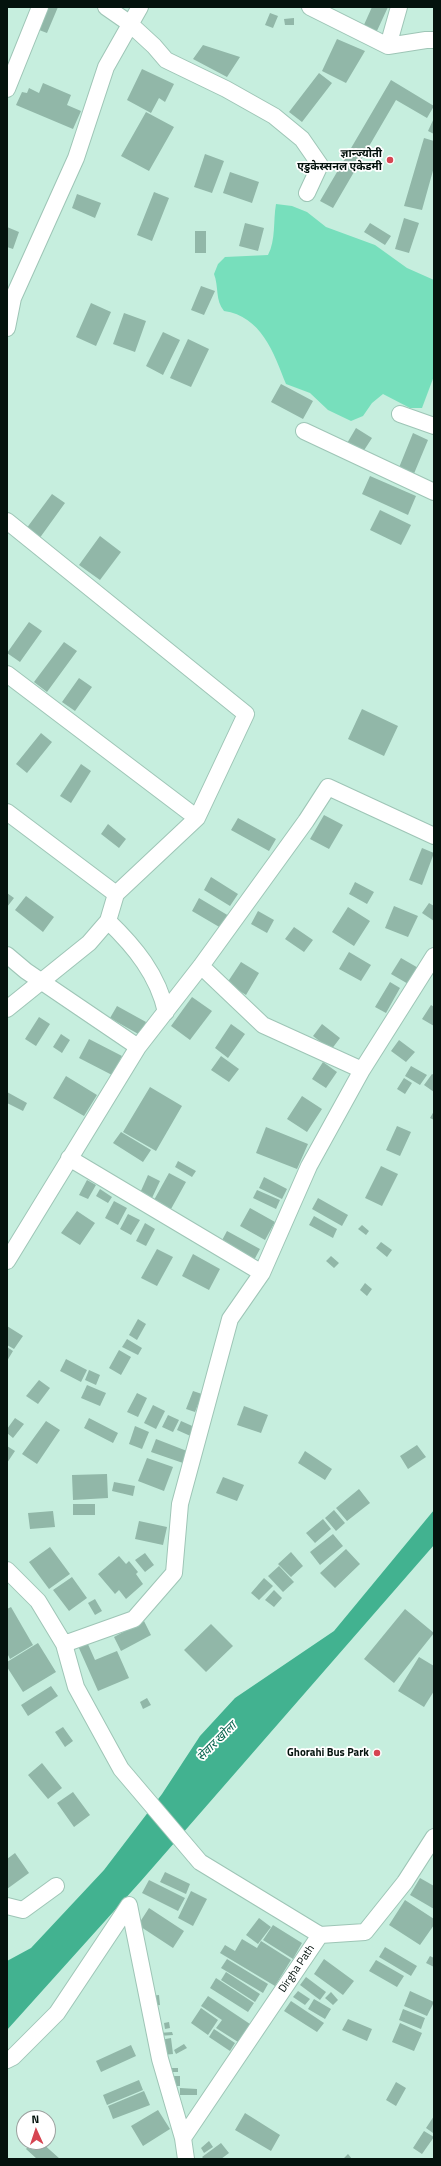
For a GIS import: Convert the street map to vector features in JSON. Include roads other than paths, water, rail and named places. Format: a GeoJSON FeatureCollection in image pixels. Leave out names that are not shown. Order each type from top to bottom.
{"type":"FeatureCollection","features":[{"type":"Feature","properties":{"kind":"street"},"geometry":{"type":"LineString","coordinates":[[7,89],[40,7]]}},
{"type":"Feature","properties":{"kind":"street"},"geometry":{"type":"LineString","coordinates":[[106,7],[129,23],[154,46],[166,60],[274,116],[302,139],[320,165],[307,193]]}},
{"type":"Feature","properties":{"kind":"street"},"geometry":{"type":"LineString","coordinates":[[7,328],[13,298],[76,158],[106,67],[129,23],[140,7]]}},
{"type":"Feature","properties":{"kind":"street"},"geometry":{"type":"LineString","coordinates":[[310,7],[388,46],[434,40]]}},
{"type":"Feature","properties":{"kind":"street"},"geometry":{"type":"LineString","coordinates":[[388,46],[399,7]]}},
{"type":"Feature","properties":{"kind":"street"},"geometry":{"type":"LineString","coordinates":[[400,414],[434,426]]}},
{"type":"Feature","properties":{"kind":"street"},"geometry":{"type":"LineString","coordinates":[[304,431],[434,492]]}},
{"type":"Feature","properties":{"kind":"street"},"geometry":{"type":"LineString","coordinates":[[7,521],[246,714],[197,818],[116,894],[108,921],[89,943],[7,1009]]}},
{"type":"Feature","properties":{"kind":"street"},"geometry":{"type":"LineString","coordinates":[[7,674],[197,818]]}},
{"type":"Feature","properties":{"kind":"street"},"geometry":{"type":"LineString","coordinates":[[7,1260],[138,1047],[201,966],[306,821],[328,787],[434,836]]}},
{"type":"Feature","properties":{"kind":"street"},"geometry":{"type":"LineString","coordinates":[[7,812],[116,894]]}},
{"type":"Feature","properties":{"kind":"street"},"geometry":{"type":"LineString","coordinates":[[108,921],[129,941],[150,970],[162,993],[166,1012]]}},
{"type":"Feature","properties":{"kind":"street"},"geometry":{"type":"LineString","coordinates":[[7,955],[26,972],[42,981],[138,1047]]}},
{"type":"Feature","properties":{"kind":"street"},"geometry":{"type":"LineString","coordinates":[[64,1644],[134,1619],[174,1573],[180,1504],[230,1319],[262,1273],[308,1166],[362,1070],[434,956]]}},
{"type":"Feature","properties":{"kind":"street"},"geometry":{"type":"LineString","coordinates":[[201,966],[263,1025],[362,1070]]}},
{"type":"Feature","properties":{"kind":"street"},"geometry":{"type":"LineString","coordinates":[[69,1158],[262,1273]]}},
{"type":"Feature","properties":{"kind":"street"},"geometry":{"type":"LineString","coordinates":[[7,1570],[38,1601],[64,1644],[76,1687],[121,1769],[200,1862],[320,1935]]}},
{"type":"Feature","properties":{"kind":"street","name":"Dirgha Path"},"geometry":{"type":"LineString","coordinates":[[183,2138],[320,1935],[365,1932],[405,1882],[434,1837]]}},
{"type":"Feature","properties":{"kind":"street"},"geometry":{"type":"LineString","coordinates":[[7,1906],[23,1910],[56,1886]]}},
{"type":"Feature","properties":{"kind":"street"},"geometry":{"type":"LineString","coordinates":[[7,2060],[13,2057],[57,2013],[129,1904],[160,2059],[183,2138],[186,2159]]}},
{"type":"Feature","properties":{"kind":"water","name":"सेवार खोला"},"geometry":{"type":"Polygon","coordinates":[[[434,1510],[434,1545],[141,1881],[7,2030],[7,1961],[31,1948],[104,1870],[162,1794],[200,1736],[235,1698],[334,1631],[434,1510]]]}},
{"type":"Feature","properties":{"kind":"place","name":"ज्ञान्ज्योती एडुकेस्सनल एकेडमी"},"geometry":{"type":"Point","coordinates":[390,160]}},
{"type":"Feature","properties":{"kind":"place","name":"Ghorahi Bus Park"},"geometry":{"type":"Point","coordinates":[377,1753]}}]}
